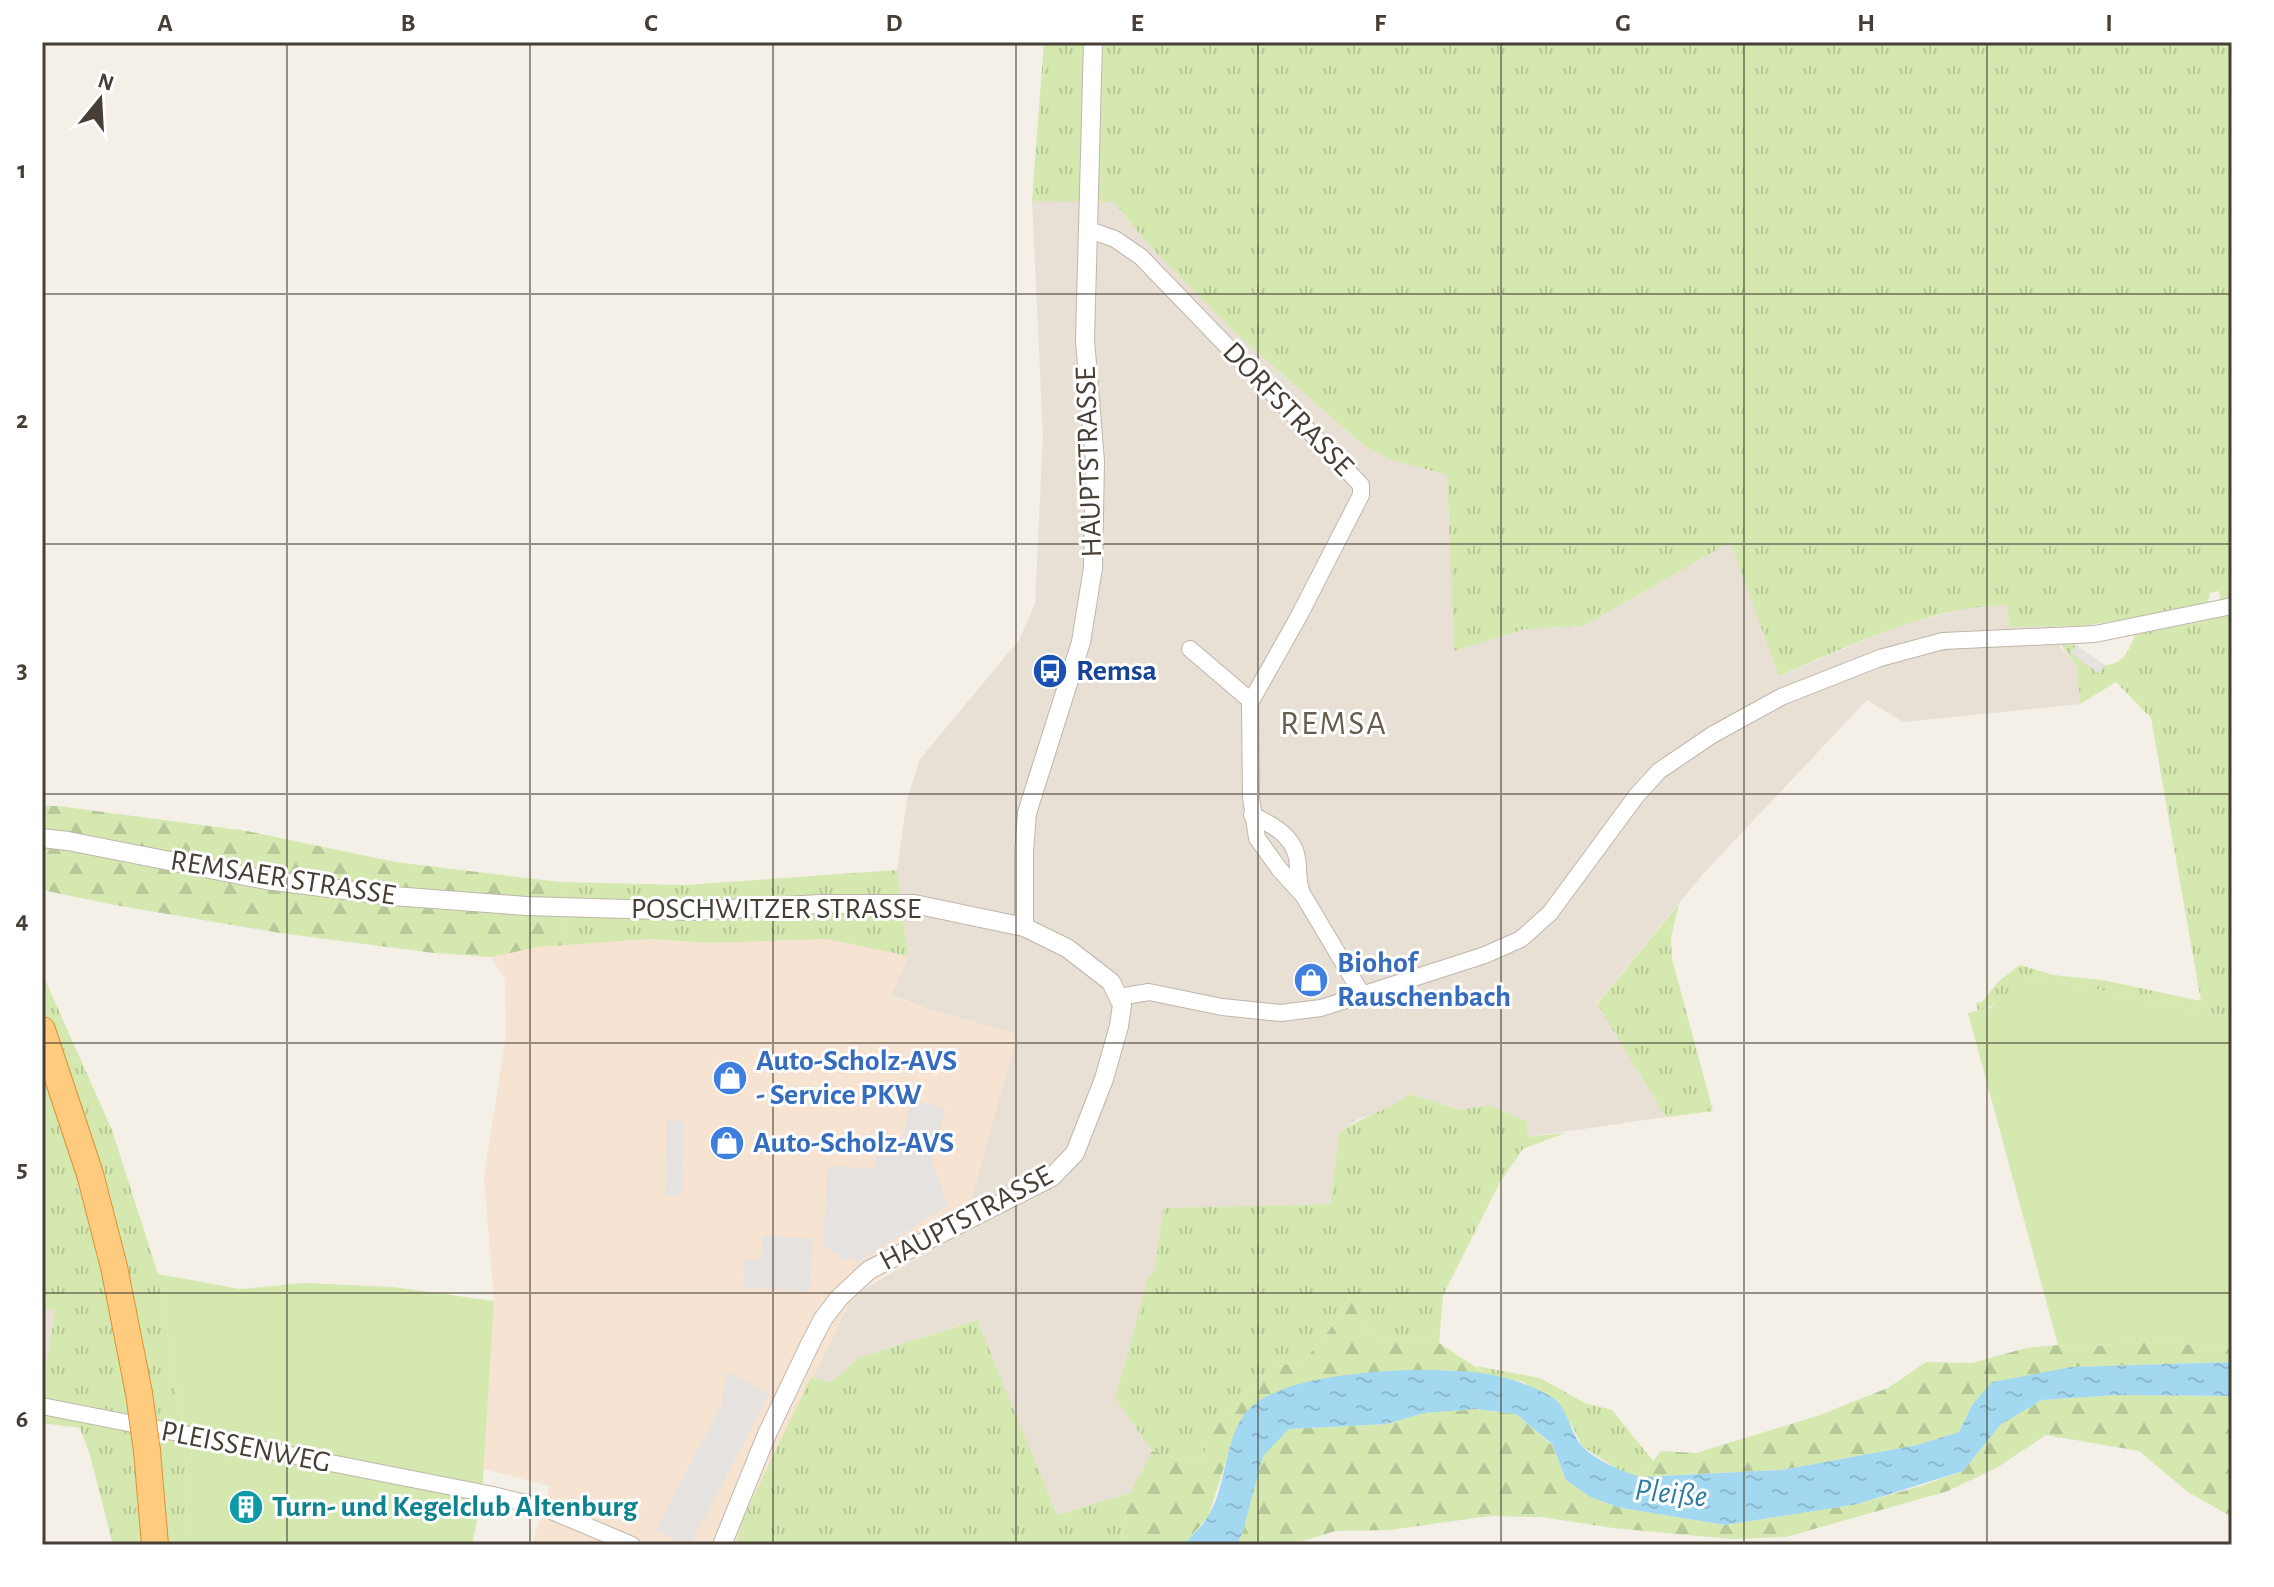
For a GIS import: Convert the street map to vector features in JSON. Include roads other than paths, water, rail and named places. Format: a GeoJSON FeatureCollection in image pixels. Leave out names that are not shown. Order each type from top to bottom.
{"type":"FeatureCollection","features":[{"type":"Feature","properties":{"kind":"highway"},"geometry":{"type":"LineString","coordinates":[[42,1030],[90,1174],[114,1267],[139,1393],[155,1545]]}},
{"type":"Feature","properties":{"kind":"street","name":"HAUPTSTRASSE"},"geometry":{"type":"LineString","coordinates":[[1024,927],[1027,813],[1081,642],[1093,568],[1095,461],[1085,340],[1093,42]]}},
{"type":"Feature","properties":{"kind":"street","name":"DORFSTRASSE"},"geometry":{"type":"LineString","coordinates":[[1089,230],[1115,239],[1141,257],[1361,485],[1361,495],[1251,701],[1252,815],[1257,838],[1303,895]]}},
{"type":"Feature","properties":{"kind":"street"},"geometry":{"type":"LineString","coordinates":[[1024,927],[1067,948],[1111,982],[1119,997],[1149,992],[1222,1007],[1281,1013],[1321,1008],[1485,955],[1521,939],[1550,913],[1637,795],[1659,771],[1712,735],[1781,697],[1880,658],[1943,641],[2095,634],[2232,606]]}},
{"type":"Feature","properties":{"kind":"street"},"geometry":{"type":"LineString","coordinates":[[1190,649],[1251,701]]}},
{"type":"Feature","properties":{"kind":"street","name":"DORFSTRASSE"},"geometry":{"type":"LineString","coordinates":[[1252,815],[1287,837],[1297,855],[1299,885],[1303,895],[1363,996]]}},
{"type":"Feature","properties":{"kind":"street","name":"REMSAER STRASSE"},"geometry":{"type":"LineString","coordinates":[[42,838],[266,880],[393,896],[526,906]]}},
{"type":"Feature","properties":{"kind":"street","name":"POSCHWITZER STRASSE"},"geometry":{"type":"LineString","coordinates":[[526,906],[692,911],[820,904],[914,904],[1024,927]]}},
{"type":"Feature","properties":{"kind":"street","name":"HAUPTSTRASSE"},"geometry":{"type":"LineString","coordinates":[[722,1545],[767,1434],[823,1319],[839,1298],[869,1270],[1052,1177],[1075,1153],[1104,1079],[1119,1026],[1122,1005],[1119,997]]}},
{"type":"Feature","properties":{"kind":"street","name":"PLEISSENWEG"},"geometry":{"type":"LineString","coordinates":[[42,1406],[493,1495],[542,1507],[632,1545]]}},
{"type":"Feature","properties":{"kind":"water","name":"Pleiße"},"geometry":{"type":"Polygon","coordinates":[[[2232,1362],[2232,1396],[2118,1395],[2042,1400],[2000,1425],[1963,1471],[1858,1504],[1725,1525],[1621,1508],[1590,1497],[1566,1480],[1552,1444],[1516,1414],[1477,1409],[1424,1413],[1387,1424],[1289,1429],[1263,1456],[1237,1545],[1183,1545],[1202,1525],[1213,1506],[1232,1440],[1244,1415],[1261,1399],[1321,1379],[1432,1370],[1488,1374],[1512,1380],[1556,1400],[1582,1446],[1594,1456],[1641,1477],[1782,1470],[1917,1445],[1959,1432],[1972,1405],[1992,1382],[2072,1367],[2232,1362]]]}},
{"type":"Feature","properties":{"kind":"place","name":"Remsa"},"geometry":{"type":"Point","coordinates":[1050,671]}},
{"type":"Feature","properties":{"kind":"place","name":"Biohof Rauschenbach"},"geometry":{"type":"Point","coordinates":[1311,980]}},
{"type":"Feature","properties":{"kind":"place","name":"Auto-Scholz-AVS - Service PKW"},"geometry":{"type":"Point","coordinates":[730,1078]}},
{"type":"Feature","properties":{"kind":"place","name":"Auto-Scholz-AVS"},"geometry":{"type":"Point","coordinates":[727,1143]}},
{"type":"Feature","properties":{"kind":"place","name":"Turn- und Kegelclub Altenburg"},"geometry":{"type":"Point","coordinates":[246,1507]}},
{"type":"Feature","properties":{"kind":"district","name":"REMSA"},"geometry":{"type":"Point","coordinates":[1334,724]}}]}
